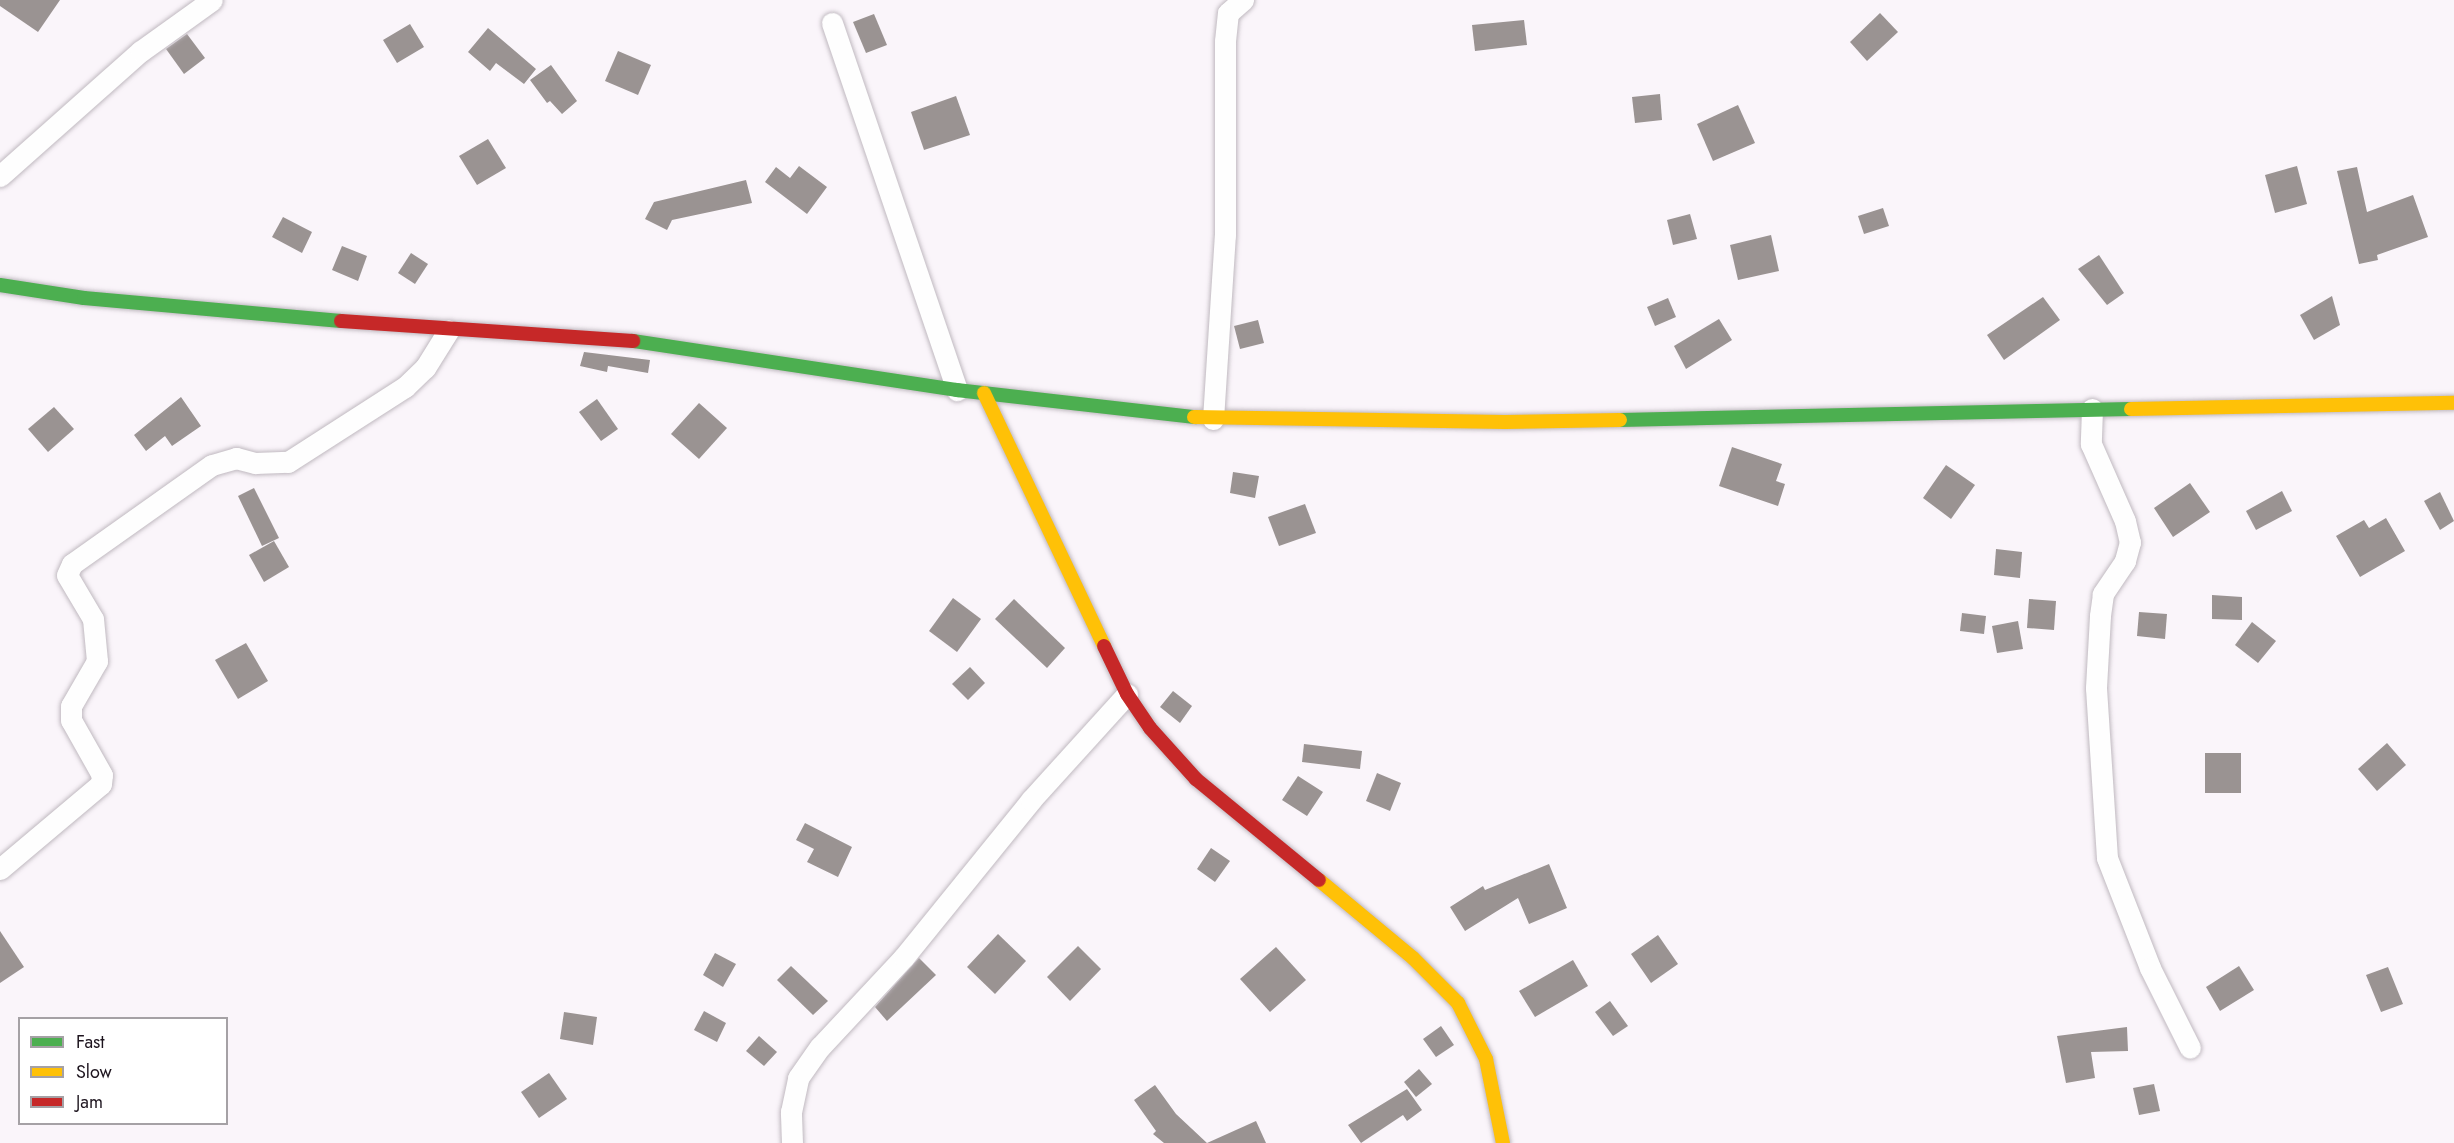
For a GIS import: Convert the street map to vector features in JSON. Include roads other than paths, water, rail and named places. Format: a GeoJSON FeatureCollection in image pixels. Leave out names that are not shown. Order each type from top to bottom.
{"type":"FeatureCollection","features":[{"type":"Feature","properties":{"kind":"street"},"geometry":{"type":"LineString","coordinates":[[0,176],[141,51],[212,0]]}},
{"type":"Feature","properties":{"kind":"street"},"geometry":{"type":"LineString","coordinates":[[1214,419],[1225,235],[1225,41],[1228,13],[1243,0]]}},
{"type":"Feature","properties":{"kind":"street"},"geometry":{"type":"LineString","coordinates":[[832,23],[957,390]]}},
{"type":"Feature","properties":{"kind":"street"},"geometry":{"type":"LineString","coordinates":[[0,285],[84,298],[448,331],[598,336],[957,390],[1214,419],[1504,422],[2454,403]]}},
{"type":"Feature","properties":{"kind":"street"},"geometry":{"type":"LineString","coordinates":[[0,869],[101,784],[102,775],[71,720],[71,705],[97,661],[93,619],[67,575],[72,564],[212,465],[236,458],[255,463],[288,462],[405,387],[425,368],[448,331]]}},
{"type":"Feature","properties":{"kind":"street"},"geometry":{"type":"LineString","coordinates":[[984,393],[1127,694],[1150,728],[1196,779],[1413,958],[1458,1003],[1486,1059],[1503,1143]]}},
{"type":"Feature","properties":{"kind":"street"},"geometry":{"type":"LineString","coordinates":[[2092,409],[2091,444],[2125,520],[2130,542],[2125,561],[2103,594],[2100,616],[2096,688],[2107,858],[2150,968],[2190,1048]]}},
{"type":"Feature","properties":{"kind":"street"},"geometry":{"type":"LineString","coordinates":[[792,1143],[791,1112],[798,1078],[820,1047],[904,957],[1031,800],[1127,694]]}}]}
